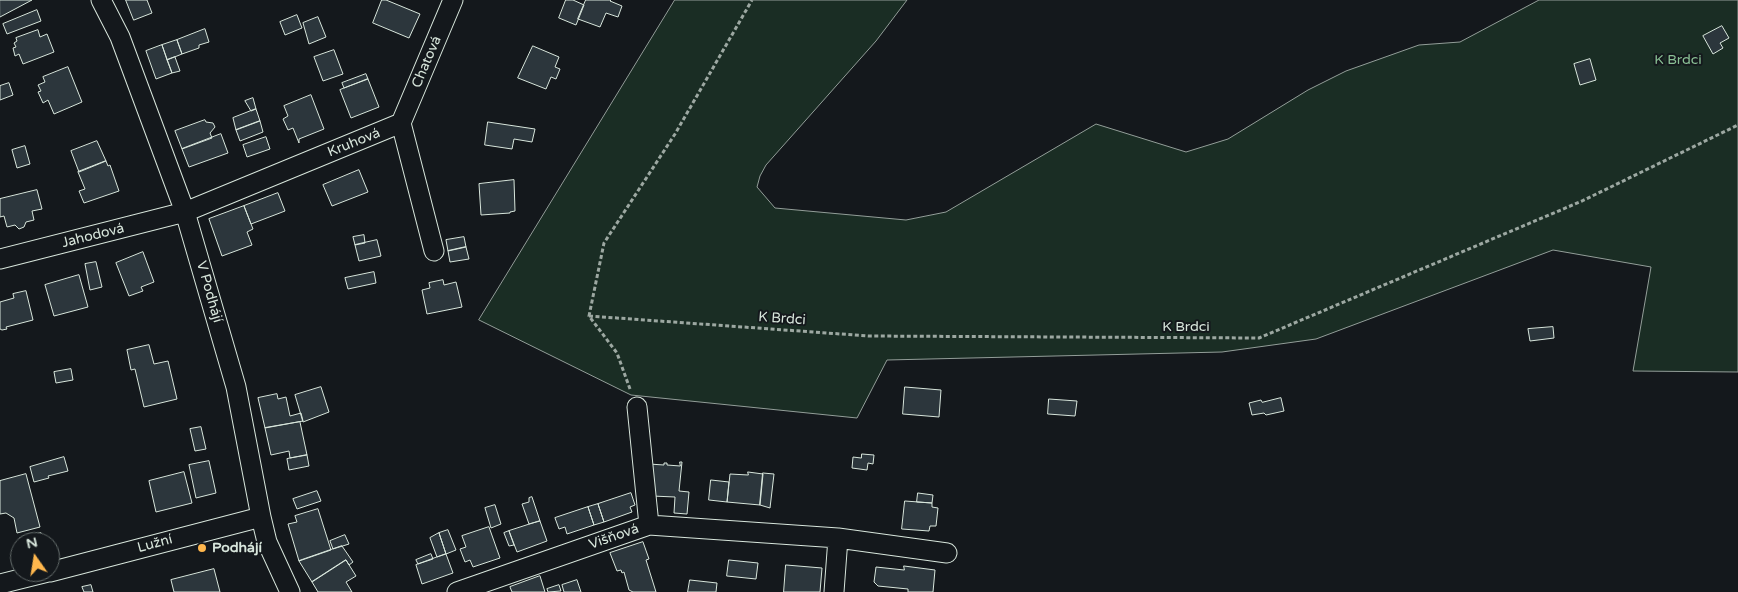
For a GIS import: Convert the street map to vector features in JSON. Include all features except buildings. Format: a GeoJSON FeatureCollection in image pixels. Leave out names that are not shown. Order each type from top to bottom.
{"type":"FeatureCollection","features":[{"type":"Feature","properties":{"kind":"street","name":"V Podhájí"},"geometry":{"type":"LineString","coordinates":[[101,0],[120,37],[185,212],[236,387],[267,542],[290,592]]}},
{"type":"Feature","properties":{"kind":"street","name":"Chatová"},"geometry":{"type":"LineString","coordinates":[[401,123],[453,0]]}},
{"type":"Feature","properties":{"kind":"street","name":"Kruhová"},"geometry":{"type":"LineString","coordinates":[[185,212],[401,123]]}},
{"type":"Feature","properties":{"kind":"street"},"geometry":{"type":"LineString","coordinates":[[401,123],[434,251]]}},
{"type":"Feature","properties":{"kind":"street","name":"Jahodová"},"geometry":{"type":"LineString","coordinates":[[0,260],[185,212]]}},
{"type":"Feature","properties":{"kind":"street"},"geometry":{"type":"LineString","coordinates":[[637,407],[649,525]]}},
{"type":"Feature","properties":{"kind":"street","name":"Lužní"},"geometry":{"type":"LineString","coordinates":[[60,569],[261,517]]}},
{"type":"Feature","properties":{"kind":"street","name":"Višňová"},"geometry":{"type":"LineString","coordinates":[[457,592],[649,525],[838,538],[947,554]]}},
{"type":"Feature","properties":{"kind":"street"},"geometry":{"type":"LineString","coordinates":[[834,592],[838,538]]}},
{"type":"Feature","properties":{"kind":"path"},"geometry":{"type":"LineString","coordinates":[[637,407],[617,353],[589,316],[604,243],[675,134],[752,0]]}},
{"type":"Feature","properties":{"kind":"path","name":"K Brdci"},"geometry":{"type":"LineString","coordinates":[[589,316],[869,336],[1258,338],[1582,201],[1738,125]]}},
{"type":"Feature","properties":{"kind":"green space"},"geometry":{"type":"Polygon","coordinates":[[[675,0],[907,0],[876,41],[766,165],[757,187],[775,208],[906,220],[946,212],[1096,124],[1186,152],[1228,139],[1308,90],[1346,71],[1419,45],[1460,42],[1539,0],[1738,0],[1738,372],[1633,371],[1651,267],[1553,250],[1316,339],[1222,352],[887,360],[857,418],[631,395],[479,320],[675,0]]]}},
{"type":"Feature","properties":{"kind":"place","name":"Podhájí"},"geometry":{"type":"Point","coordinates":[202,548]}}]}
